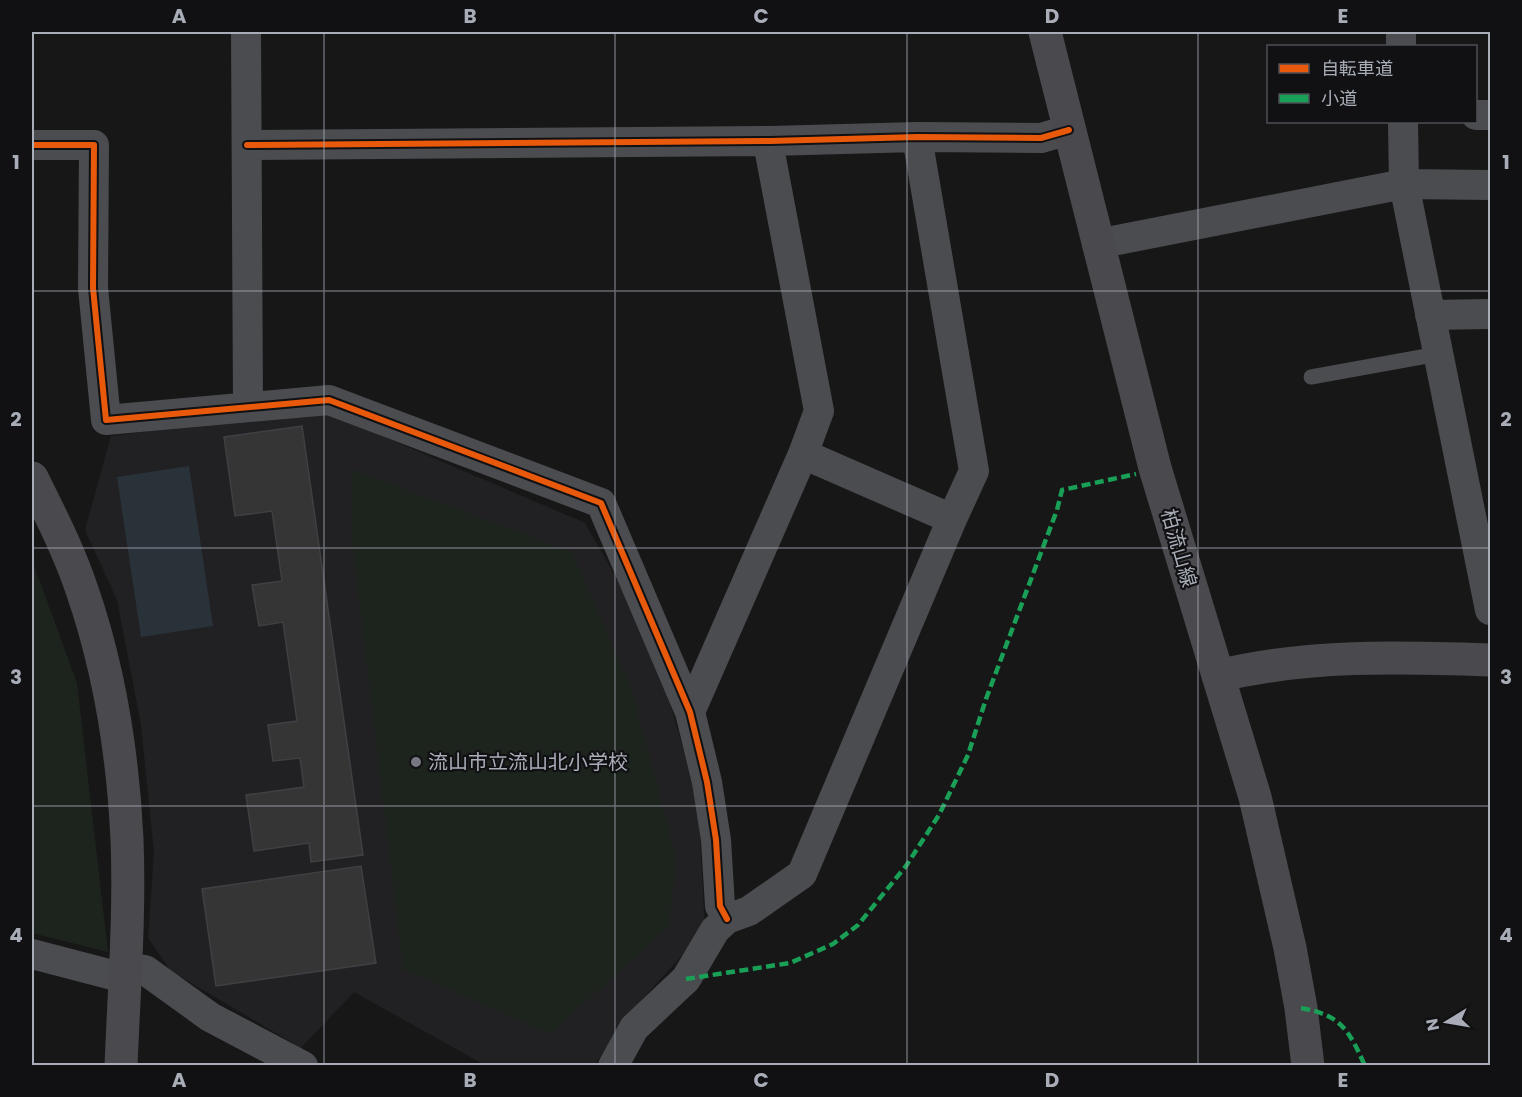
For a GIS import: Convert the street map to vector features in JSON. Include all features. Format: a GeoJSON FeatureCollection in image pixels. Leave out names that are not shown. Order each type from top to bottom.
{"type":"FeatureCollection","features":[{"type":"Feature","properties":{"kind":"main road","name":"柏流山線"},"geometry":{"type":"LineString","coordinates":[[1045,32],[1158,480],[1255,796],[1274,874],[1301,1008],[1308,1065]]}},
{"type":"Feature","properties":{"kind":"main road"},"geometry":{"type":"LineString","coordinates":[[32,478],[57,527],[82,589],[102,657],[120,767],[127,838],[121,1065]]}},
{"type":"Feature","properties":{"kind":"main road"},"geometry":{"type":"LineString","coordinates":[[1218,676],[1257,666],[1332,659],[1491,660]]}},
{"type":"Feature","properties":{"kind":"street"},"geometry":{"type":"LineString","coordinates":[[246,32],[248,406]]}},
{"type":"Feature","properties":{"kind":"street"},"geometry":{"type":"LineString","coordinates":[[1403,123],[1404,184],[1491,610]]}},
{"type":"Feature","properties":{"kind":"street"},"geometry":{"type":"LineString","coordinates":[[247,145],[770,141],[917,137],[1041,138],[1069,130]]}},
{"type":"Feature","properties":{"kind":"street"},"geometry":{"type":"LineString","coordinates":[[613,1065],[634,1028],[687,979],[715,930],[727,919],[749,911],[802,874],[974,471],[917,137]]}},
{"type":"Feature","properties":{"kind":"street"},"geometry":{"type":"LineString","coordinates":[[690,712],[803,454],[819,411],[772,165],[770,141]]}},
{"type":"Feature","properties":{"kind":"street"},"geometry":{"type":"LineString","coordinates":[[32,145],[94,145],[93,288],[105,420],[329,400],[601,503],[690,712],[707,783],[716,840],[720,906],[727,919]]}},
{"type":"Feature","properties":{"kind":"street"},"geometry":{"type":"LineString","coordinates":[[1097,244],[1404,184],[1491,185]]}},
{"type":"Feature","properties":{"kind":"street"},"geometry":{"type":"LineString","coordinates":[[1430,315],[1491,315]]}},
{"type":"Feature","properties":{"kind":"street"},"geometry":{"type":"LineString","coordinates":[[803,454],[952,519]]}},
{"type":"Feature","properties":{"kind":"street"},"geometry":{"type":"LineString","coordinates":[[32,954],[124,972],[145,970],[210,1017],[303,1065]]}},
{"type":"Feature","properties":{"kind":"lane"},"geometry":{"type":"LineString","coordinates":[[1311,377],[1438,354]]}},
{"type":"Feature","properties":{"kind":"shaded area","name":"流山市立流山北小学校"},"geometry":{"type":"Polygon","coordinates":[[[319,409],[585,523],[651,639],[698,799],[705,930],[628,1015],[595,1065],[485,1065],[354,992],[301,1048],[171,971],[148,938],[154,853],[141,725],[117,600],[85,530],[111,436],[319,409]]]}},
{"type":"Feature","properties":{"kind":"shaded area"},"geometry":{"type":"Polygon","coordinates":[[[189,466],[213,626],[141,637],[117,477],[189,466]]]}},
{"type":"Feature","properties":{"kind":"shaded area"},"geometry":{"type":"Polygon","coordinates":[[[351,469],[572,552],[632,691],[676,856],[669,927],[550,1034],[403,969],[351,532],[351,469]]]}},
{"type":"Feature","properties":{"kind":"shaded area"},"geometry":{"type":"Polygon","coordinates":[[[32,560],[77,683],[108,952],[32,933],[32,560]]]}},
{"type":"Feature","properties":{"kind":"building"},"geometry":{"type":"Polygon","coordinates":[[[302,426],[363,855],[311,862],[309,843],[254,851],[246,795],[304,787],[300,758],[273,761],[268,725],[297,721],[283,622],[259,626],[252,585],[282,581],[272,511],[235,516],[224,437],[302,426]]]}},
{"type":"Feature","properties":{"kind":"building"},"geometry":{"type":"Polygon","coordinates":[[[361,866],[376,963],[216,986],[202,889],[361,866]]]}},
{"type":"Feature","properties":{"kind":"marked path"},"geometry":{"type":"LineString","coordinates":[[686,979],[790,963],[833,944],[858,925],[906,866],[939,815],[968,755],[986,699],[1057,510],[1062,490],[1136,474]]}},
{"type":"Feature","properties":{"kind":"marked path"},"geometry":{"type":"LineString","coordinates":[[1301,1008],[1326,1015],[1342,1026],[1354,1043],[1365,1066]]}},
{"type":"Feature","properties":{"kind":"cycle path"},"geometry":{"type":"LineString","coordinates":[[247,145],[770,141],[917,137],[1041,138],[1069,130]]}},
{"type":"Feature","properties":{"kind":"cycle path"},"geometry":{"type":"LineString","coordinates":[[32,145],[94,145],[93,288],[106,420],[329,400],[601,503],[690,712],[707,782],[716,840],[720,906],[727,919]]}},
{"type":"Feature","properties":{"kind":"place","name":"流山市立流山北小学校"},"geometry":{"type":"Point","coordinates":[416,762]}}]}
